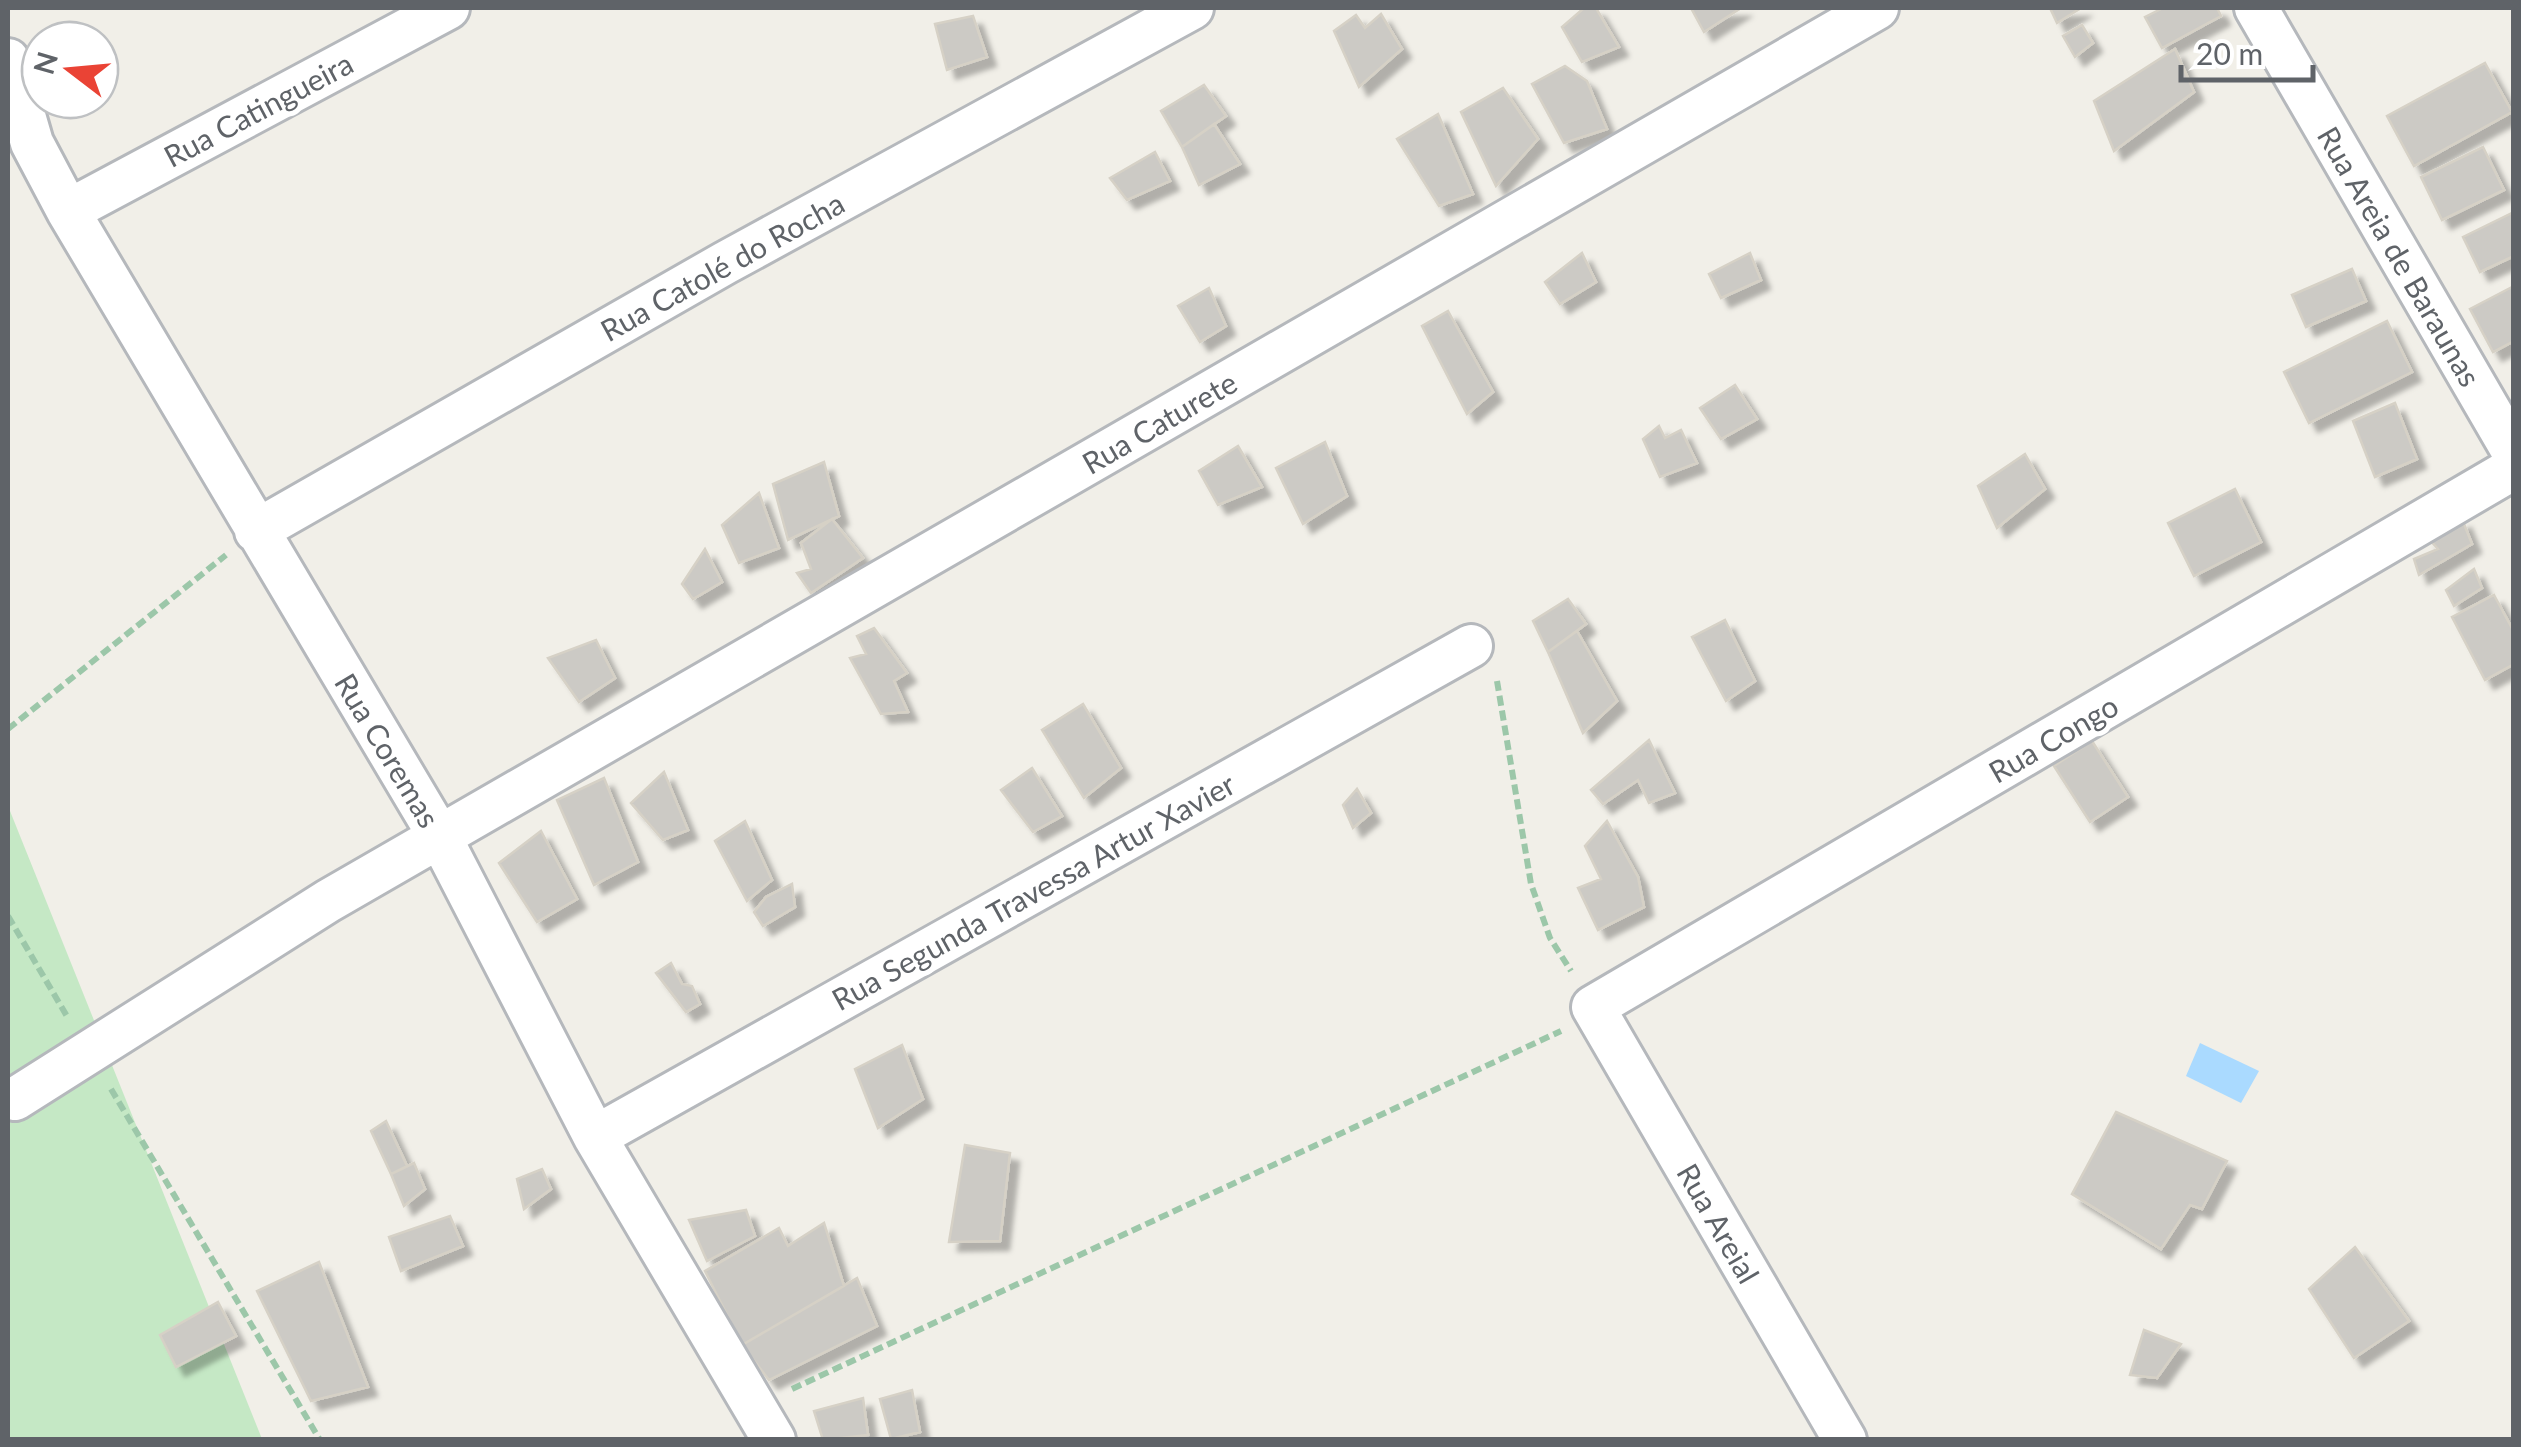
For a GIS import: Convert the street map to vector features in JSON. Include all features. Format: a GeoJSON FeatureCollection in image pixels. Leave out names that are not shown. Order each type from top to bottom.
{"type":"FeatureCollection","features":[{"type":"Feature","properties":{"kind":"street","name":"Rua Catingueira"},"geometry":{"type":"LineString","coordinates":[[68,211],[448,8]]}},
{"type":"Feature","properties":{"kind":"street","name":"Rua Catolé do Rocha"},"geometry":{"type":"LineString","coordinates":[[256,531],[724,262],[1192,8]]}},
{"type":"Feature","properties":{"kind":"street","name":"Rua Caturete"},"geometry":{"type":"LineString","coordinates":[[15,1099],[328,900],[441,838],[1822,21],[1877,8]]}},
{"type":"Feature","properties":{"kind":"street","name":"Rua Areia de Baraunas"},"geometry":{"type":"LineString","coordinates":[[2256,8],[2514,453]]}},
{"type":"Feature","properties":{"kind":"street","name":"Rua Coremas"},"geometry":{"type":"LineString","coordinates":[[8,60],[32,143],[68,211],[441,838],[595,1137],[764,1423]]}},
{"type":"Feature","properties":{"kind":"street","name":"Rua Congo"},"geometry":{"type":"LineString","coordinates":[[1593,1008],[2514,468]]}},
{"type":"Feature","properties":{"kind":"street","name":"Rua Segunda Travessa Artur Xavier"},"geometry":{"type":"LineString","coordinates":[[595,1137],[1471,646]]}},
{"type":"Feature","properties":{"kind":"street","name":"Rua Areial"},"geometry":{"type":"LineString","coordinates":[[1593,1008],[1845,1440]]}},
{"type":"Feature","properties":{"kind":"path"},"geometry":{"type":"LineString","coordinates":[[8,729],[256,531]]}},
{"type":"Feature","properties":{"kind":"path"},"geometry":{"type":"LineString","coordinates":[[764,1423],[1554,1036],[1593,1008],[1550,938],[1531,884],[1503,700],[1489,654],[1471,646]]}},
{"type":"Feature","properties":{"kind":"path"},"geometry":{"type":"LineString","coordinates":[[8,916],[320,1440]]}},
{"type":"Feature","properties":{"kind":"green space"},"geometry":{"type":"Polygon","coordinates":[[[8,806],[262,1439],[8,1439],[8,806]]]}},
{"type":"Feature","properties":{"kind":"water"},"geometry":{"type":"Polygon","coordinates":[[[2200,1043],[2259,1071],[2241,1103],[2186,1076],[2200,1043]]]}},
{"type":"Feature","properties":{"kind":"building"},"geometry":{"type":"Polygon","coordinates":[[[1584,8],[1596,8],[1619,47],[1582,62],[1562,27],[1584,8]]]}},
{"type":"Feature","properties":{"kind":"building"},"geometry":{"type":"Polygon","coordinates":[[[1691,8],[1741,8],[1704,32],[1691,8]]]}},
{"type":"Feature","properties":{"kind":"building"},"geometry":{"type":"Polygon","coordinates":[[[2050,8],[2081,8],[2057,23],[2050,8]]]}},
{"type":"Feature","properties":{"kind":"building"},"geometry":{"type":"Polygon","coordinates":[[[2163,8],[2217,8],[2221,16],[2162,48],[2145,17],[2163,8]]]}},
{"type":"Feature","properties":{"kind":"building"},"geometry":{"type":"Polygon","coordinates":[[[1381,14],[1402,49],[1359,87],[1334,31],[1356,15],[1365,28],[1381,14]]]}},
{"type":"Feature","properties":{"kind":"building"},"geometry":{"type":"Polygon","coordinates":[[[973,16],[987,57],[947,70],[935,24],[973,16]]]}},
{"type":"Feature","properties":{"kind":"building"},"geometry":{"type":"Polygon","coordinates":[[[2082,25],[2093,43],[2075,57],[2063,36],[2082,25]]]}},
{"type":"Feature","properties":{"kind":"building"},"geometry":{"type":"Polygon","coordinates":[[[2175,49],[2194,92],[2114,151],[2094,101],[2175,49]]]}},
{"type":"Feature","properties":{"kind":"building"},"geometry":{"type":"Polygon","coordinates":[[[2485,63],[2512,112],[2414,166],[2387,116],[2485,63]]]}},
{"type":"Feature","properties":{"kind":"building"},"geometry":{"type":"Polygon","coordinates":[[[1565,66],[1587,81],[1607,129],[1564,143],[1532,84],[1565,66]]]}},
{"type":"Feature","properties":{"kind":"building"},"geometry":{"type":"Polygon","coordinates":[[[1204,85],[1226,116],[1182,147],[1161,111],[1204,85]]]}},
{"type":"Feature","properties":{"kind":"building"},"geometry":{"type":"Polygon","coordinates":[[[1503,88],[1538,139],[1496,186],[1461,112],[1503,88]]]}},
{"type":"Feature","properties":{"kind":"building"},"geometry":{"type":"Polygon","coordinates":[[[1438,114],[1473,194],[1439,206],[1397,139],[1438,114]]]}},
{"type":"Feature","properties":{"kind":"building"},"geometry":{"type":"Polygon","coordinates":[[[1214,124],[1240,164],[1199,185],[1182,147],[1214,124]]]}},
{"type":"Feature","properties":{"kind":"building"},"geometry":{"type":"Polygon","coordinates":[[[2483,147],[2504,190],[2442,220],[2421,177],[2483,147]]]}},
{"type":"Feature","properties":{"kind":"building"},"geometry":{"type":"Polygon","coordinates":[[[1155,152],[1170,181],[1127,200],[1110,178],[1155,152]]]}},
{"type":"Feature","properties":{"kind":"building"},"geometry":{"type":"Polygon","coordinates":[[[2514,212],[2514,256],[2480,272],[2463,237],[2514,212]]]}},
{"type":"Feature","properties":{"kind":"building"},"geometry":{"type":"Polygon","coordinates":[[[1582,253],[1596,282],[1560,304],[1545,282],[1582,253]]]}},
{"type":"Feature","properties":{"kind":"building"},"geometry":{"type":"Polygon","coordinates":[[[1750,253],[1761,280],[1721,298],[1709,274],[1750,253]]]}},
{"type":"Feature","properties":{"kind":"building"},"geometry":{"type":"Polygon","coordinates":[[[2352,269],[2366,301],[2306,327],[2292,295],[2352,269]]]}},
{"type":"Feature","properties":{"kind":"building"},"geometry":{"type":"Polygon","coordinates":[[[2514,286],[2514,341],[2493,352],[2470,309],[2514,286]]]}},
{"type":"Feature","properties":{"kind":"building"},"geometry":{"type":"Polygon","coordinates":[[[1209,288],[1226,326],[1200,342],[1178,306],[1209,288]]]}},
{"type":"Feature","properties":{"kind":"building"},"geometry":{"type":"Polygon","coordinates":[[[1448,311],[1493,392],[1467,414],[1422,326],[1448,311]]]}},
{"type":"Feature","properties":{"kind":"building"},"geometry":{"type":"Polygon","coordinates":[[[2387,321],[2412,372],[2309,423],[2284,372],[2387,321]]]}},
{"type":"Feature","properties":{"kind":"building"},"geometry":{"type":"Polygon","coordinates":[[[1735,385],[1757,419],[1721,439],[1700,408],[1735,385]]]}},
{"type":"Feature","properties":{"kind":"building"},"geometry":{"type":"Polygon","coordinates":[[[2395,403],[2417,459],[2375,477],[2353,421],[2395,403]]]}},
{"type":"Feature","properties":{"kind":"building"},"geometry":{"type":"Polygon","coordinates":[[[1659,426],[1665,438],[1681,430],[1697,463],[1660,477],[1643,439],[1659,426]]]}},
{"type":"Feature","properties":{"kind":"building"},"geometry":{"type":"Polygon","coordinates":[[[1325,442],[1347,496],[1303,524],[1276,468],[1325,442]]]}},
{"type":"Feature","properties":{"kind":"building"},"geometry":{"type":"Polygon","coordinates":[[[1238,446],[1262,487],[1218,505],[1199,471],[1238,446]]]}},
{"type":"Feature","properties":{"kind":"building"},"geometry":{"type":"Polygon","coordinates":[[[2025,454],[2045,489],[1997,528],[1978,486],[2025,454]]]}},
{"type":"Feature","properties":{"kind":"building"},"geometry":{"type":"Polygon","coordinates":[[[824,462],[839,516],[788,540],[773,484],[824,462]]]}},
{"type":"Feature","properties":{"kind":"building"},"geometry":{"type":"Polygon","coordinates":[[[2235,489],[2261,542],[2194,576],[2168,523],[2235,489]]]}},
{"type":"Feature","properties":{"kind":"building"},"geometry":{"type":"Polygon","coordinates":[[[759,493],[779,548],[739,563],[722,525],[759,493]]]}},
{"type":"Feature","properties":{"kind":"building"},"geometry":{"type":"Polygon","coordinates":[[[832,519],[863,558],[811,593],[797,573],[811,569],[801,543],[832,519]]]}},
{"type":"Feature","properties":{"kind":"building"},"geometry":{"type":"Polygon","coordinates":[[[2462,519],[2472,544],[2419,575],[2414,559],[2438,549],[2428,538],[2462,519]]]}},
{"type":"Feature","properties":{"kind":"building"},"geometry":{"type":"Polygon","coordinates":[[[705,549],[722,582],[693,599],[682,584],[705,549]]]}},
{"type":"Feature","properties":{"kind":"building"},"geometry":{"type":"Polygon","coordinates":[[[2474,569],[2482,588],[2454,606],[2446,590],[2474,569]]]}},
{"type":"Feature","properties":{"kind":"building"},"geometry":{"type":"Polygon","coordinates":[[[2494,595],[2514,632],[2514,664],[2485,680],[2452,617],[2494,595]]]}},
{"type":"Feature","properties":{"kind":"building"},"geometry":{"type":"Polygon","coordinates":[[[1568,599],[1586,624],[1548,652],[1533,621],[1568,599]]]}},
{"type":"Feature","properties":{"kind":"building"},"geometry":{"type":"Polygon","coordinates":[[[1725,620],[1755,681],[1726,701],[1692,637],[1725,620]]]}},
{"type":"Feature","properties":{"kind":"building"},"geometry":{"type":"Polygon","coordinates":[[[874,628],[907,673],[894,681],[908,712],[881,714],[850,658],[866,654],[857,636],[874,628]]]}},
{"type":"Feature","properties":{"kind":"building"},"geometry":{"type":"Polygon","coordinates":[[[1577,631],[1617,701],[1583,733],[1548,652],[1577,631]]]}},
{"type":"Feature","properties":{"kind":"building"},"geometry":{"type":"Polygon","coordinates":[[[596,640],[615,678],[579,702],[548,658],[596,640]]]}},
{"type":"Feature","properties":{"kind":"building"},"geometry":{"type":"Polygon","coordinates":[[[1083,704],[1121,768],[1084,798],[1042,730],[1083,704]]]}},
{"type":"Feature","properties":{"kind":"building"},"geometry":{"type":"Polygon","coordinates":[[[1649,740],[1675,793],[1649,803],[1638,780],[1603,804],[1591,790],[1649,740]]]}},
{"type":"Feature","properties":{"kind":"building"},"geometry":{"type":"Polygon","coordinates":[[[2092,741],[2128,797],[2090,822],[2054,766],[2092,741]]]}},
{"type":"Feature","properties":{"kind":"building"},"geometry":{"type":"Polygon","coordinates":[[[1032,768],[1062,816],[1033,832],[1001,790],[1032,768]]]}},
{"type":"Feature","properties":{"kind":"building"},"geometry":{"type":"Polygon","coordinates":[[[664,772],[688,830],[663,840],[631,803],[664,772]]]}},
{"type":"Feature","properties":{"kind":"building"},"geometry":{"type":"Polygon","coordinates":[[[604,778],[638,862],[594,885],[557,800],[604,778]]]}},
{"type":"Feature","properties":{"kind":"building"},"geometry":{"type":"Polygon","coordinates":[[[1357,789],[1371,813],[1353,828],[1343,805],[1357,789]]]}},
{"type":"Feature","properties":{"kind":"building"},"geometry":{"type":"Polygon","coordinates":[[[745,821],[772,880],[747,901],[715,841],[745,821]]]}},
{"type":"Feature","properties":{"kind":"building"},"geometry":{"type":"Polygon","coordinates":[[[1607,821],[1638,877],[1644,907],[1598,930],[1578,888],[1601,879],[1585,846],[1607,821]]]}},
{"type":"Feature","properties":{"kind":"building"},"geometry":{"type":"Polygon","coordinates":[[[541,831],[577,899],[537,922],[499,863],[541,831]]]}},
{"type":"Feature","properties":{"kind":"building"},"geometry":{"type":"Polygon","coordinates":[[[792,884],[795,907],[763,926],[754,912],[766,897],[792,884]]]}},
{"type":"Feature","properties":{"kind":"building"},"geometry":{"type":"Polygon","coordinates":[[[671,963],[682,984],[692,986],[700,1004],[686,1012],[656,973],[671,963]]]}},
{"type":"Feature","properties":{"kind":"building"},"geometry":{"type":"Polygon","coordinates":[[[902,1045],[923,1099],[878,1128],[855,1069],[902,1045]]]}},
{"type":"Feature","properties":{"kind":"building"},"geometry":{"type":"Polygon","coordinates":[[[2116,1112],[2227,1161],[2202,1209],[2190,1205],[2161,1249],[2072,1194],[2116,1112]]]}},
{"type":"Feature","properties":{"kind":"building"},"geometry":{"type":"Polygon","coordinates":[[[386,1121],[407,1166],[391,1174],[371,1131],[386,1121]]]}},
{"type":"Feature","properties":{"kind":"building"},"geometry":{"type":"Polygon","coordinates":[[[965,1145],[1010,1153],[1000,1241],[949,1242],[965,1145]]]}},
{"type":"Feature","properties":{"kind":"building"},"geometry":{"type":"Polygon","coordinates":[[[414,1163],[425,1189],[404,1206],[391,1174],[414,1163]]]}},
{"type":"Feature","properties":{"kind":"building"},"geometry":{"type":"Polygon","coordinates":[[[542,1169],[551,1189],[524,1209],[517,1179],[542,1169]]]}},
{"type":"Feature","properties":{"kind":"building"},"geometry":{"type":"Polygon","coordinates":[[[746,1210],[755,1236],[707,1261],[689,1220],[746,1210]]]}},
{"type":"Feature","properties":{"kind":"building"},"geometry":{"type":"Polygon","coordinates":[[[450,1216],[463,1246],[401,1271],[389,1237],[450,1216]]]}},
{"type":"Feature","properties":{"kind":"building"},"geometry":{"type":"Polygon","coordinates":[[[824,1223],[844,1286],[742,1345],[705,1271],[779,1228],[788,1246],[824,1223]]]}},
{"type":"Feature","properties":{"kind":"building"},"geometry":{"type":"Polygon","coordinates":[[[2355,1247],[2409,1321],[2354,1358],[2309,1289],[2355,1247]]]}},
{"type":"Feature","properties":{"kind":"building"},"geometry":{"type":"Polygon","coordinates":[[[319,1262],[368,1387],[311,1401],[257,1291],[319,1262]]]}},
{"type":"Feature","properties":{"kind":"building"},"geometry":{"type":"Polygon","coordinates":[[[857,1278],[877,1326],[769,1380],[742,1345],[857,1278]]]}},
{"type":"Feature","properties":{"kind":"building"},"geometry":{"type":"Polygon","coordinates":[[[218,1302],[236,1336],[176,1367],[160,1335],[218,1302]]]}},
{"type":"Feature","properties":{"kind":"building"},"geometry":{"type":"Polygon","coordinates":[[[2144,1330],[2181,1344],[2157,1378],[2130,1375],[2144,1330]]]}},
{"type":"Feature","properties":{"kind":"building"},"geometry":{"type":"Polygon","coordinates":[[[912,1390],[920,1432],[891,1439],[880,1399],[912,1390]]]}},
{"type":"Feature","properties":{"kind":"building"},"geometry":{"type":"Polygon","coordinates":[[[863,1398],[868,1435],[823,1440],[814,1411],[863,1398]]]}}]}
